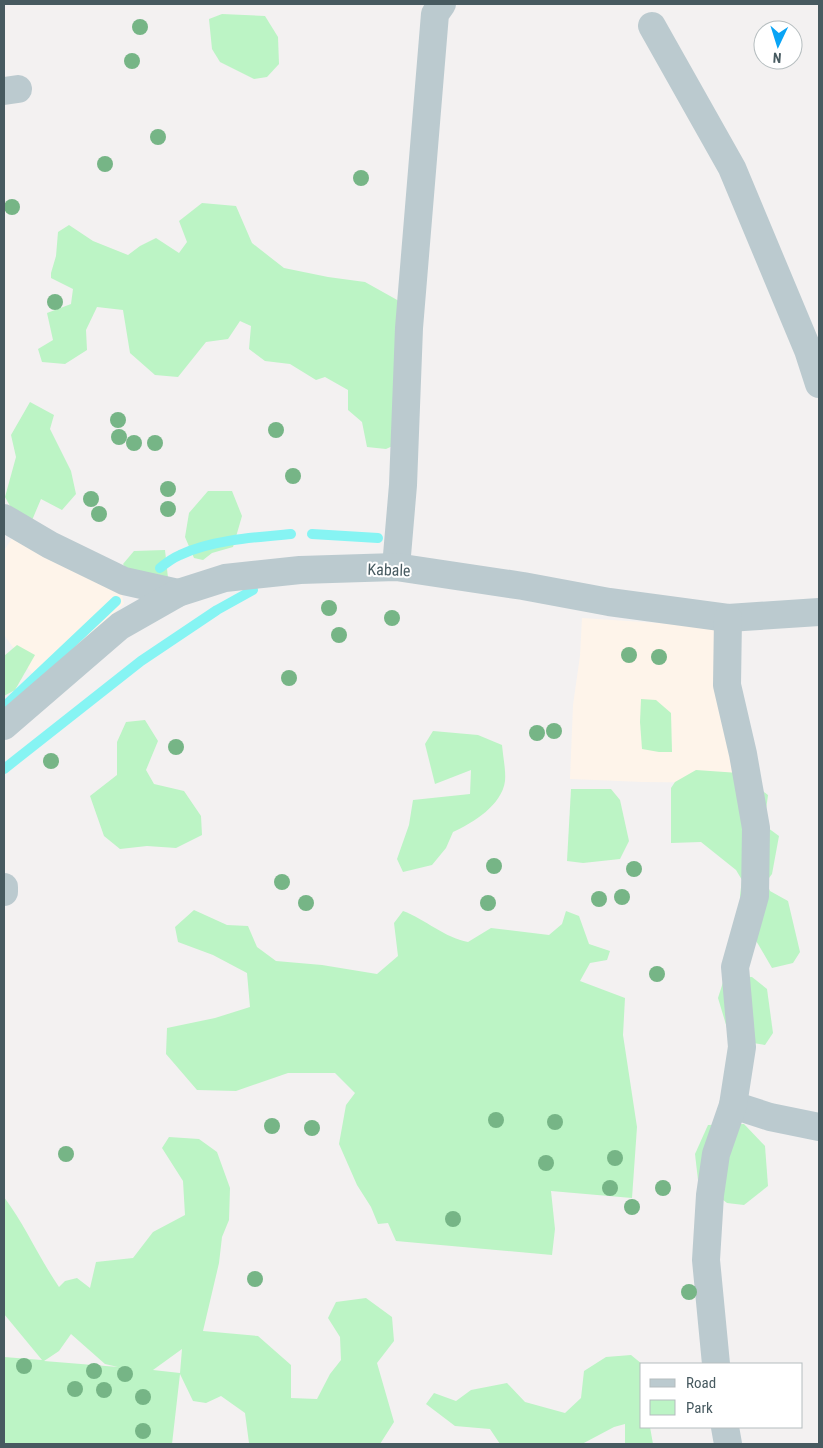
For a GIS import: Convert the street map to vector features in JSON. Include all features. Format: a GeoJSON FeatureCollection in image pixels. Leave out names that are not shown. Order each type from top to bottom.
{"type":"FeatureCollection","features":[{"type":"Feature","properties":{"kind":"street"},"geometry":{"type":"LineString","coordinates":[[396,568],[402,486],[408,328],[435,14],[442,4]]}},
{"type":"Feature","properties":{"kind":"street"},"geometry":{"type":"LineString","coordinates":[[652,26],[732,168],[808,350],[819,384]]}},
{"type":"Feature","properties":{"kind":"street"},"geometry":{"type":"LineString","coordinates":[[4,518],[50,546],[124,580],[178,593]]}},
{"type":"Feature","properties":{"kind":"street","name":"Kabale"},"geometry":{"type":"LineString","coordinates":[[4,726],[120,626],[178,593],[225,578],[300,570],[396,568],[523,586],[610,602],[728,618],[819,612]]}},
{"type":"Feature","properties":{"kind":"street"},"geometry":{"type":"LineString","coordinates":[[716,1363],[706,1260],[709,1204],[716,1154],[733,1105],[742,1047],[735,967],[755,896],[756,828],[743,754],[727,685],[728,618]]}},
{"type":"Feature","properties":{"kind":"street"},"geometry":{"type":"LineString","coordinates":[[4,887],[4,892]]}},
{"type":"Feature","properties":{"kind":"street"},"geometry":{"type":"LineString","coordinates":[[733,1105],[770,1117],[819,1127]]}},
{"type":"Feature","properties":{"kind":"street"},"geometry":{"type":"LineString","coordinates":[[725,1428],[728,1444]]}},
{"type":"Feature","properties":{"kind":"shaded area"},"geometry":{"type":"Polygon","coordinates":[[[15,533],[120,586],[124,604],[38,682],[4,635],[4,551],[15,533]]]}},
{"type":"Feature","properties":{"kind":"shaded area"},"geometry":{"type":"Polygon","coordinates":[[[582,618],[719,627],[743,783],[570,779],[573,705],[580,656],[582,618]]]}},
{"type":"Feature","properties":{"kind":"green space"},"geometry":{"type":"Polygon","coordinates":[[[222,14],[265,16],[278,37],[279,64],[267,77],[254,79],[220,62],[212,49],[209,19],[222,14]]]}},
{"type":"Feature","properties":{"kind":"green space"},"geometry":{"type":"Polygon","coordinates":[[[202,203],[236,206],[252,243],[284,268],[365,282],[399,301],[399,443],[386,449],[367,447],[362,422],[348,410],[348,390],[325,377],[316,380],[290,364],[265,361],[249,349],[251,326],[240,321],[228,339],[206,342],[178,377],[155,375],[130,353],[123,310],[97,307],[86,330],[87,350],[65,364],[42,362],[38,349],[53,340],[47,313],[71,304],[73,289],[51,278],[56,256],[58,232],[69,225],[93,241],[128,255],[156,238],[179,253],[187,242],[179,221],[202,203]]]}},
{"type":"Feature","properties":{"kind":"green space"},"geometry":{"type":"Polygon","coordinates":[[[30,402],[54,415],[50,429],[71,471],[76,494],[62,510],[41,499],[30,525],[18,520],[5,497],[16,457],[11,435],[30,402]]]}},
{"type":"Feature","properties":{"kind":"green space"},"geometry":{"type":"Polygon","coordinates":[[[208,491],[232,491],[242,516],[233,547],[212,553],[203,560],[194,558],[185,537],[189,513],[208,491]]]}},
{"type":"Feature","properties":{"kind":"green space"},"geometry":{"type":"Polygon","coordinates":[[[165,550],[168,578],[143,592],[123,564],[134,551],[165,550]]]}},
{"type":"Feature","properties":{"kind":"green space"},"geometry":{"type":"Polygon","coordinates":[[[17,645],[35,655],[15,690],[4,696],[4,656],[17,645]]]}},
{"type":"Feature","properties":{"kind":"green space"},"geometry":{"type":"Polygon","coordinates":[[[641,699],[656,700],[671,713],[672,752],[642,749],[641,699]]]}},
{"type":"Feature","properties":{"kind":"green space"},"geometry":{"type":"Polygon","coordinates":[[[145,720],[158,741],[146,770],[154,784],[184,791],[201,816],[202,835],[176,848],[147,846],[120,849],[104,836],[90,796],[117,775],[117,742],[126,722],[145,720]]]}},
{"type":"Feature","properties":{"kind":"green space"},"geometry":{"type":"Polygon","coordinates":[[[433,731],[478,735],[502,745],[505,781],[503,790],[493,805],[469,824],[453,832],[446,848],[432,865],[403,872],[397,859],[409,825],[413,800],[470,794],[471,770],[435,784],[425,744],[433,731]]]}},
{"type":"Feature","properties":{"kind":"green space"},"geometry":{"type":"Polygon","coordinates":[[[696,770],[739,773],[768,795],[764,825],[779,836],[772,874],[766,882],[770,891],[788,901],[800,952],[793,963],[772,968],[742,920],[740,895],[742,880],[736,870],[701,842],[671,843],[671,788],[675,782],[696,770]]]}},
{"type":"Feature","properties":{"kind":"green space"},"geometry":{"type":"Polygon","coordinates":[[[571,789],[611,789],[620,800],[629,841],[620,859],[583,863],[567,861],[571,789]]]}},
{"type":"Feature","properties":{"kind":"green space"},"geometry":{"type":"Polygon","coordinates":[[[194,910],[227,925],[248,926],[257,947],[276,961],[322,965],[377,974],[398,956],[394,923],[403,911],[451,937],[468,942],[491,928],[549,935],[562,924],[566,911],[579,916],[589,944],[610,951],[607,960],[590,963],[580,981],[625,998],[623,1035],[637,1127],[632,1198],[551,1191],[555,1229],[552,1255],[396,1241],[388,1223],[378,1224],[371,1207],[357,1185],[339,1144],[346,1105],[355,1093],[335,1073],[288,1073],[236,1091],[197,1090],[166,1054],[167,1028],[215,1018],[250,1007],[247,973],[213,955],[178,942],[175,927],[194,910]]]}},
{"type":"Feature","properties":{"kind":"green space"},"geometry":{"type":"Polygon","coordinates":[[[725,976],[752,977],[767,989],[773,1033],[765,1045],[753,1043],[727,1028],[718,998],[725,976]]]}},
{"type":"Feature","properties":{"kind":"green space"},"geometry":{"type":"Polygon","coordinates":[[[744,1124],[765,1146],[768,1186],[744,1205],[727,1203],[698,1180],[695,1154],[708,1125],[744,1124]]]}},
{"type":"Feature","properties":{"kind":"green space"},"geometry":{"type":"Polygon","coordinates":[[[169,1137],[199,1139],[217,1152],[230,1188],[229,1220],[222,1237],[219,1263],[203,1331],[258,1336],[291,1365],[291,1398],[317,1399],[330,1374],[341,1360],[340,1337],[328,1318],[336,1302],[366,1298],[392,1317],[394,1341],[377,1363],[394,1422],[380,1444],[246,1444],[249,1443],[245,1413],[221,1396],[206,1403],[193,1401],[180,1374],[172,1444],[4,1444],[4,1357],[42,1360],[4,1314],[4,1197],[59,1287],[65,1281],[77,1278],[90,1288],[96,1262],[133,1258],[153,1232],[185,1215],[183,1181],[162,1148],[169,1137]],[[71,1334],[59,1351],[44,1361],[118,1367],[105,1364],[71,1334]],[[182,1349],[153,1370],[180,1373],[182,1349]]]}},
{"type":"Feature","properties":{"kind":"green space"},"geometry":{"type":"Polygon","coordinates":[[[631,1355],[641,1363],[640,1428],[650,1428],[653,1444],[625,1444],[625,1424],[614,1427],[582,1444],[500,1444],[490,1429],[455,1426],[426,1404],[434,1393],[456,1401],[471,1390],[507,1383],[525,1402],[565,1413],[581,1398],[584,1371],[606,1357],[631,1355]]]}},
{"type":"Feature","properties":{"kind":"waterway"},"geometry":{"type":"LineString","coordinates":[[160,568],[177,556],[206,546],[234,540],[291,534]]}},
{"type":"Feature","properties":{"kind":"waterway"},"geometry":{"type":"LineString","coordinates":[[312,534],[378,538]]}},
{"type":"Feature","properties":{"kind":"waterway"},"geometry":{"type":"LineString","coordinates":[[4,769],[141,661],[217,610],[253,590]]}},
{"type":"Feature","properties":{"kind":"waterway"},"geometry":{"type":"LineString","coordinates":[[4,707],[116,601]]}}]}
